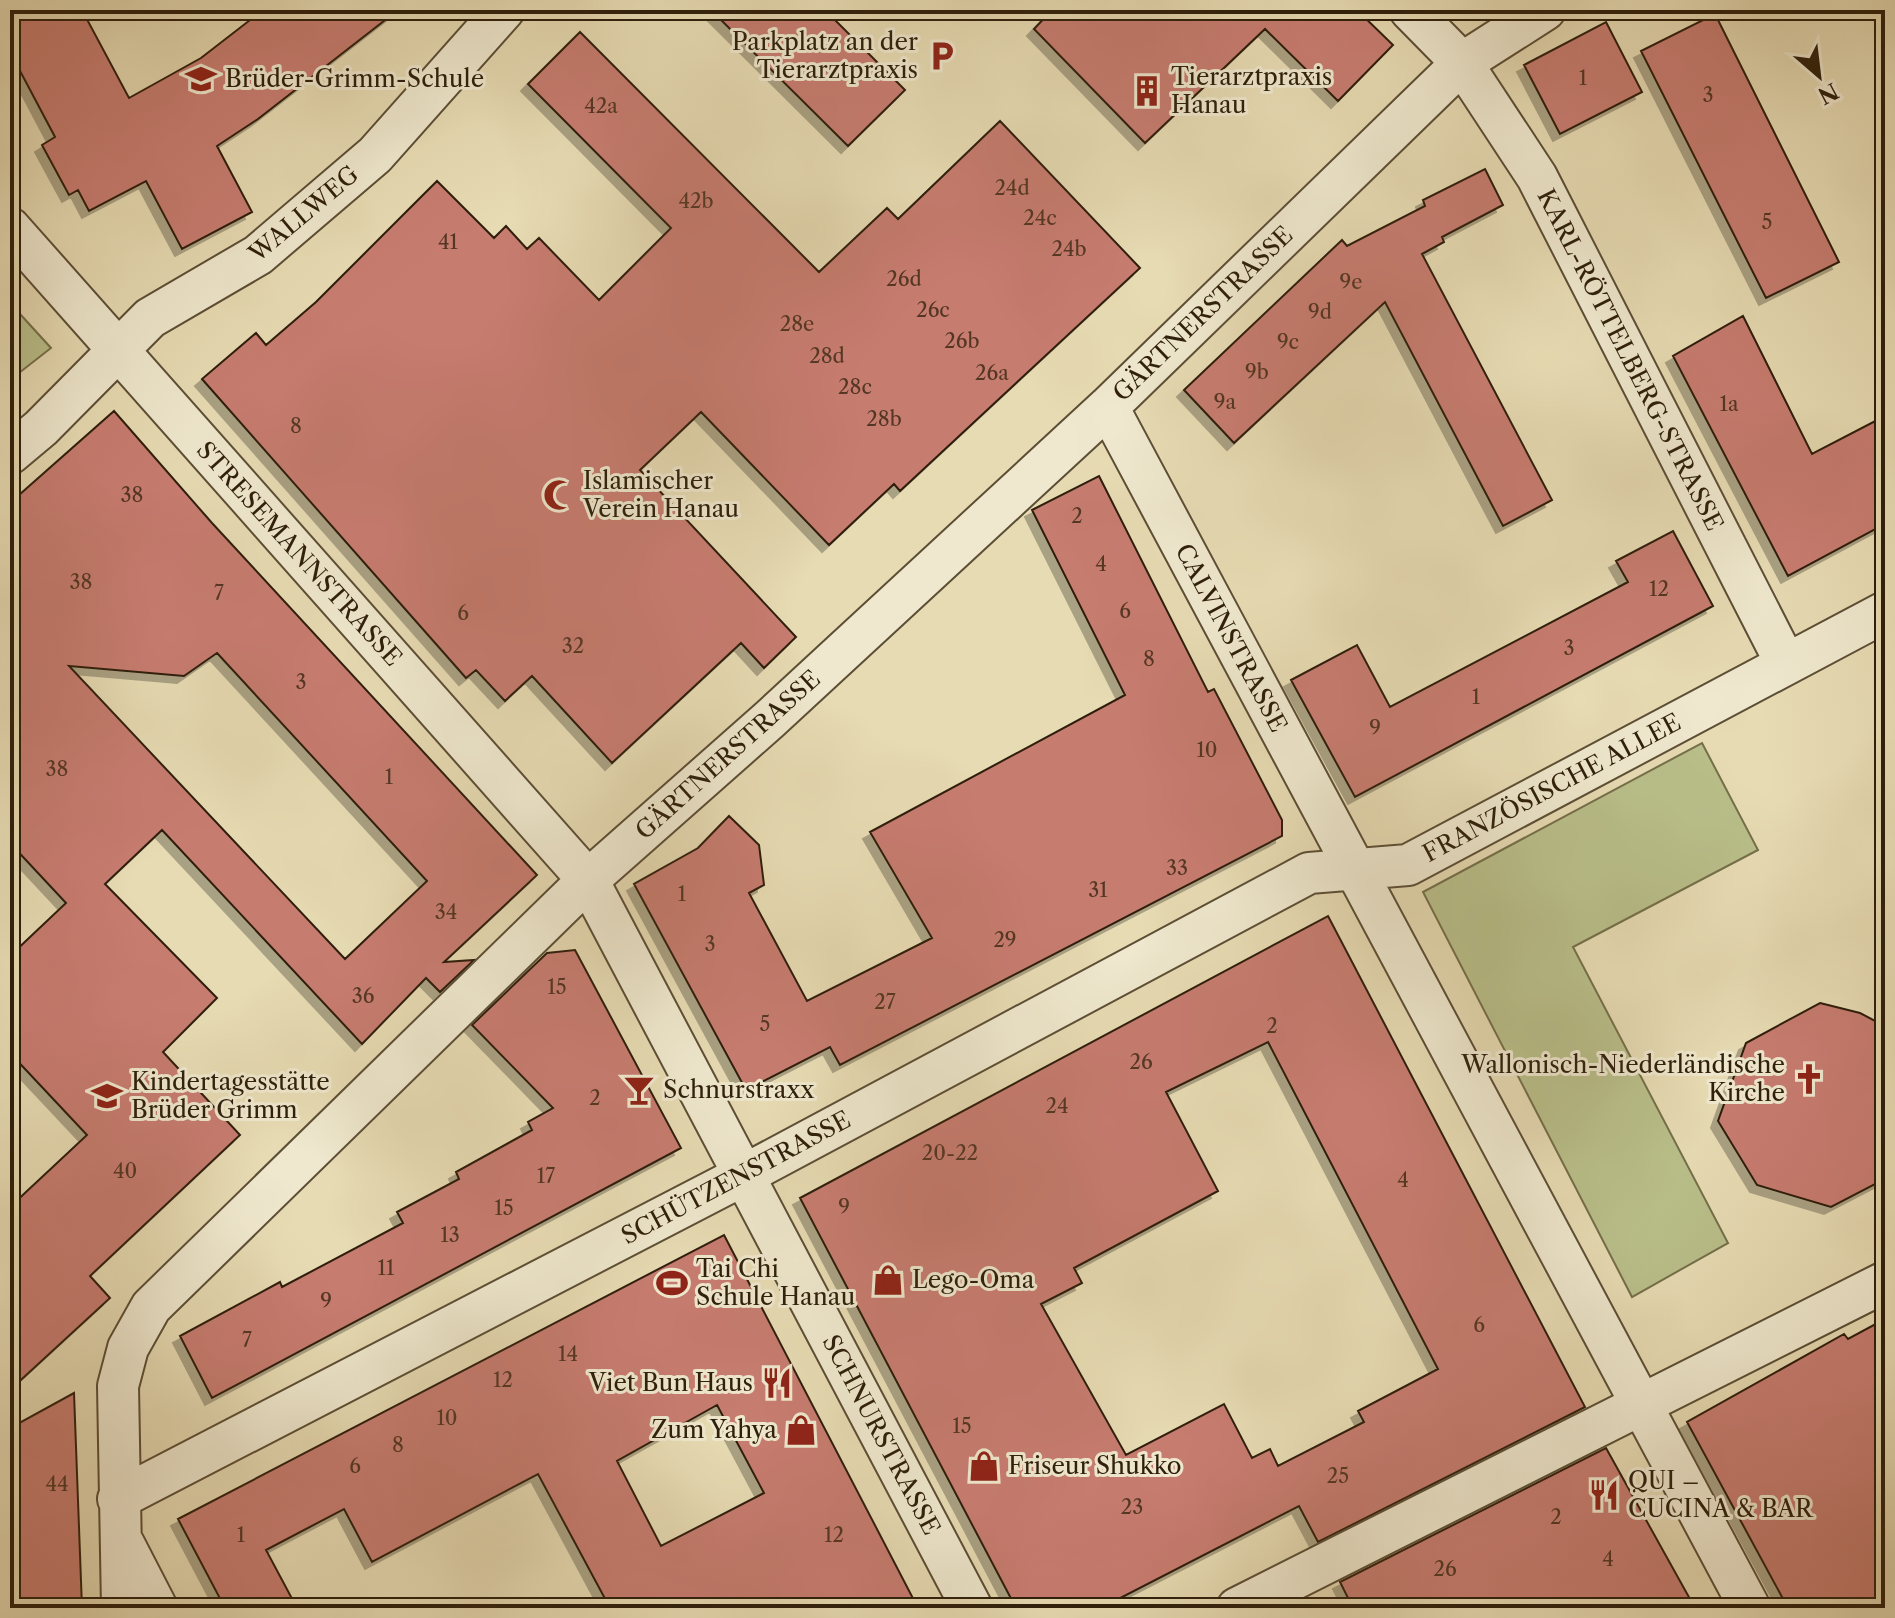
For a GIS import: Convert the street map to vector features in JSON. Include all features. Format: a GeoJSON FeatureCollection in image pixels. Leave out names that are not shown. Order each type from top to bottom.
{"type":"FeatureCollection","features":[{"type":"Feature","properties":{"kind":"street","name":"WALLWEG"},"geometry":{"type":"LineString","coordinates":[[10,454],[41,428],[150,318],[258,255],[375,155],[504,10]]}},
{"type":"Feature","properties":{"kind":"street","name":"KARL-RÖTTELBERG-STRASSE"},"geometry":{"type":"LineString","coordinates":[[1410,10],[1462,63],[1537,177],[1786,664]]}},
{"type":"Feature","properties":{"kind":"street","name":"GÄRTNERSTRASSE"},"geometry":{"type":"LineString","coordinates":[[122,1608],[118,1386],[128,1348],[151,1307],[588,880],[769,720],[1108,407],[1462,63],[1545,10]]}},
{"type":"Feature","properties":{"kind":"street","name":"STRESEMANNSTRASSE"},"geometry":{"type":"LineString","coordinates":[[10,228],[588,880]]}},
{"type":"Feature","properties":{"kind":"street","name":"CALVINSTRASSE"},"geometry":{"type":"LineString","coordinates":[[1108,407],[1355,868]]}},
{"type":"Feature","properties":{"kind":"street","name":"FRANZÖSISCHE ALLEE"},"geometry":{"type":"LineString","coordinates":[[1355,868],[1408,865],[1885,612]]}},
{"type":"Feature","properties":{"kind":"street","name":"SCHÜTZENSTRASSE"},"geometry":{"type":"LineString","coordinates":[[119,1518],[744,1175],[1309,873],[1355,868]]}},
{"type":"Feature","properties":{"kind":"street"},"geometry":{"type":"LineString","coordinates":[[1355,868],[1750,1608]]}},
{"type":"Feature","properties":{"kind":"street","name":"SCHNURSTRASSE"},"geometry":{"type":"LineString","coordinates":[[588,880],[972,1608]]}},
{"type":"Feature","properties":{"kind":"street"},"geometry":{"type":"LineString","coordinates":[[1237,1608],[1885,1282]]}},
{"type":"Feature","properties":{"kind":"street"},"geometry":{"type":"LineString","coordinates":[[119,1518],[157,1608]]}},
{"type":"Feature","properties":{"kind":"green space"},"geometry":{"type":"Polygon","coordinates":[[[10,303],[51,348],[10,380],[10,303]]]}},
{"type":"Feature","properties":{"kind":"green space"},"geometry":{"type":"Polygon","coordinates":[[[1702,743],[1758,850],[1573,947],[1728,1243],[1632,1297],[1423,892],[1702,743]]]}},
{"type":"Feature","properties":{"kind":"building"},"geometry":{"type":"Polygon","coordinates":[[[10,10],[82,10],[129,98],[201,58],[263,10],[398,10],[258,119],[217,146],[252,212],[182,249],[146,181],[89,211],[78,190],[69,195],[42,145],[55,137],[10,52],[10,10]]]}},
{"type":"Feature","properties":{"kind":"building"},"geometry":{"type":"Polygon","coordinates":[[[711,10],[825,10],[905,90],[848,146],[711,10]]]}},
{"type":"Feature","properties":{"kind":"building"},"geometry":{"type":"Polygon","coordinates":[[[1052,10],[1357,10],[1393,45],[1338,101],[1265,29],[1145,143],[1034,29],[1052,10]]]}},
{"type":"Feature","properties":{"kind":"building"},"geometry":{"type":"Polygon","coordinates":[[[1715,14],[1839,262],[1766,298],[1641,51],[1715,14]]]}},
{"type":"Feature","properties":{"kind":"building"},"geometry":{"type":"Polygon","coordinates":[[[1606,22],[1642,92],[1560,134],[1524,65],[1606,22]]]}},
{"type":"Feature","properties":{"kind":"building"},"geometry":{"type":"Polygon","coordinates":[[[580,32],[819,272],[887,208],[898,219],[1000,121],[1140,268],[900,491],[894,484],[829,545],[701,412],[640,470],[796,637],[764,668],[741,643],[612,763],[532,676],[505,701],[476,670],[466,678],[202,379],[256,333],[266,345],[316,302],[437,181],[494,238],[506,226],[527,249],[539,238],[599,300],[671,228],[528,84],[580,32]]]}},
{"type":"Feature","properties":{"kind":"building"},"geometry":{"type":"Polygon","coordinates":[[[1485,169],[1503,205],[1442,237],[1444,242],[1422,254],[1552,500],[1503,526],[1385,302],[1234,443],[1184,390],[1342,240],[1347,246],[1425,206],[1423,200],[1485,169]]]}},
{"type":"Feature","properties":{"kind":"building"},"geometry":{"type":"Polygon","coordinates":[[[1743,316],[1812,454],[1885,416],[1885,524],[1788,576],[1673,356],[1743,316]]]}},
{"type":"Feature","properties":{"kind":"building"},"geometry":{"type":"Polygon","coordinates":[[[114,411],[212,523],[537,875],[444,962],[474,960],[440,992],[426,978],[362,1044],[162,830],[105,884],[217,998],[163,1052],[240,1135],[90,1276],[110,1298],[10,1390],[10,1207],[87,1135],[10,1053],[10,956],[66,903],[10,843],[10,503],[114,411]],[[217,653],[184,676],[69,666],[345,959],[427,881],[217,653]]]}},
{"type":"Feature","properties":{"kind":"building"},"geometry":{"type":"Polygon","coordinates":[[[1099,476],[1208,692],[1214,689],[1282,820],[1282,836],[840,1065],[830,1047],[746,1090],[634,884],[698,848],[729,816],[759,845],[764,885],[749,893],[807,1001],[932,938],[870,832],[1125,695],[1032,510],[1099,476]]]}},
{"type":"Feature","properties":{"kind":"building"},"geometry":{"type":"Polygon","coordinates":[[[1673,531],[1713,606],[1355,797],[1291,680],[1357,645],[1390,707],[1628,582],[1616,561],[1673,531]]]}},
{"type":"Feature","properties":{"kind":"building"},"geometry":{"type":"Polygon","coordinates":[[[1328,916],[1585,1407],[1318,1542],[1299,1506],[1101,1608],[1016,1608],[800,1198],[1328,916]],[[1268,1042],[1166,1092],[1218,1191],[1074,1268],[1082,1283],[1041,1304],[1126,1455],[1224,1404],[1252,1458],[1270,1449],[1278,1466],[1364,1422],[1358,1411],[1438,1369],[1268,1042]]]}},
{"type":"Feature","properties":{"kind":"building"},"geometry":{"type":"Polygon","coordinates":[[[575,950],[681,1148],[212,1398],[180,1336],[280,1282],[282,1287],[403,1223],[397,1212],[459,1179],[456,1172],[532,1130],[528,1122],[553,1108],[472,1025],[547,953],[575,950]]]}},
{"type":"Feature","properties":{"kind":"building","name":"Wallonisch-Niederländische Kirche"},"geometry":{"type":"Polygon","coordinates":[[[1820,1003],[1860,1013],[1885,1026],[1885,1179],[1831,1207],[1757,1185],[1718,1121],[1746,1043],[1820,1003]]]}},
{"type":"Feature","properties":{"kind":"building"},"geometry":{"type":"Polygon","coordinates":[[[724,1235],[918,1608],[610,1608],[538,1474],[372,1562],[344,1509],[266,1550],[297,1608],[225,1608],[178,1519],[724,1235]],[[717,1405],[617,1461],[661,1546],[764,1493],[717,1405]]]}},
{"type":"Feature","properties":{"kind":"building"},"geometry":{"type":"Polygon","coordinates":[[[1885,1319],[1885,1608],[1788,1608],[1687,1422],[1844,1334],[1848,1339],[1885,1319]]]}},
{"type":"Feature","properties":{"kind":"building"},"geometry":{"type":"Polygon","coordinates":[[[74,1393],[82,1608],[10,1608],[10,1428],[74,1393]]]}},
{"type":"Feature","properties":{"kind":"building"},"geometry":{"type":"Polygon","coordinates":[[[1606,1448],[1695,1608],[1353,1608],[1340,1582],[1606,1448]]]}},
{"type":"Feature","properties":{"kind":"place","name":"Parkplatz an der Tierarztpraxis"},"geometry":{"type":"Point","coordinates":[942,56]}},
{"type":"Feature","properties":{"kind":"place","name":"Brüder-Grimm-Schule"},"geometry":{"type":"Point","coordinates":[201,79]}},
{"type":"Feature","properties":{"kind":"place","name":"Tierarztpraxis Hanau"},"geometry":{"type":"Point","coordinates":[1147,91]}},
{"type":"Feature","properties":{"kind":"place","name":"Islamischer Verein Hanau"},"geometry":{"type":"Point","coordinates":[559,495]}},
{"type":"Feature","properties":{"kind":"place","name":"Wallonisch-Niederländische Kirche"},"geometry":{"type":"Point","coordinates":[1809,1079]}},
{"type":"Feature","properties":{"kind":"place","name":"Schnurstraxx"},"geometry":{"type":"Point","coordinates":[639,1090]}},
{"type":"Feature","properties":{"kind":"place","name":"Kindertagesstätte Brüder Grimm"},"geometry":{"type":"Point","coordinates":[107,1096]}},
{"type":"Feature","properties":{"kind":"place","name":"Lego-Oma"},"geometry":{"type":"Point","coordinates":[888,1280]}},
{"type":"Feature","properties":{"kind":"place","name":"Tai Chi Schule Hanau"},"geometry":{"type":"Point","coordinates":[672,1283]}},
{"type":"Feature","properties":{"kind":"place","name":"Viet Bun Haus"},"geometry":{"type":"Point","coordinates":[777,1383]}},
{"type":"Feature","properties":{"kind":"place","name":"Zum Yahya"},"geometry":{"type":"Point","coordinates":[801,1430]}},
{"type":"Feature","properties":{"kind":"place","name":"Friseur Shukko"},"geometry":{"type":"Point","coordinates":[984,1466]}},
{"type":"Feature","properties":{"kind":"place","name":"QUI – CUCINA & BAR"},"geometry":{"type":"Point","coordinates":[1604,1495]}}]}
